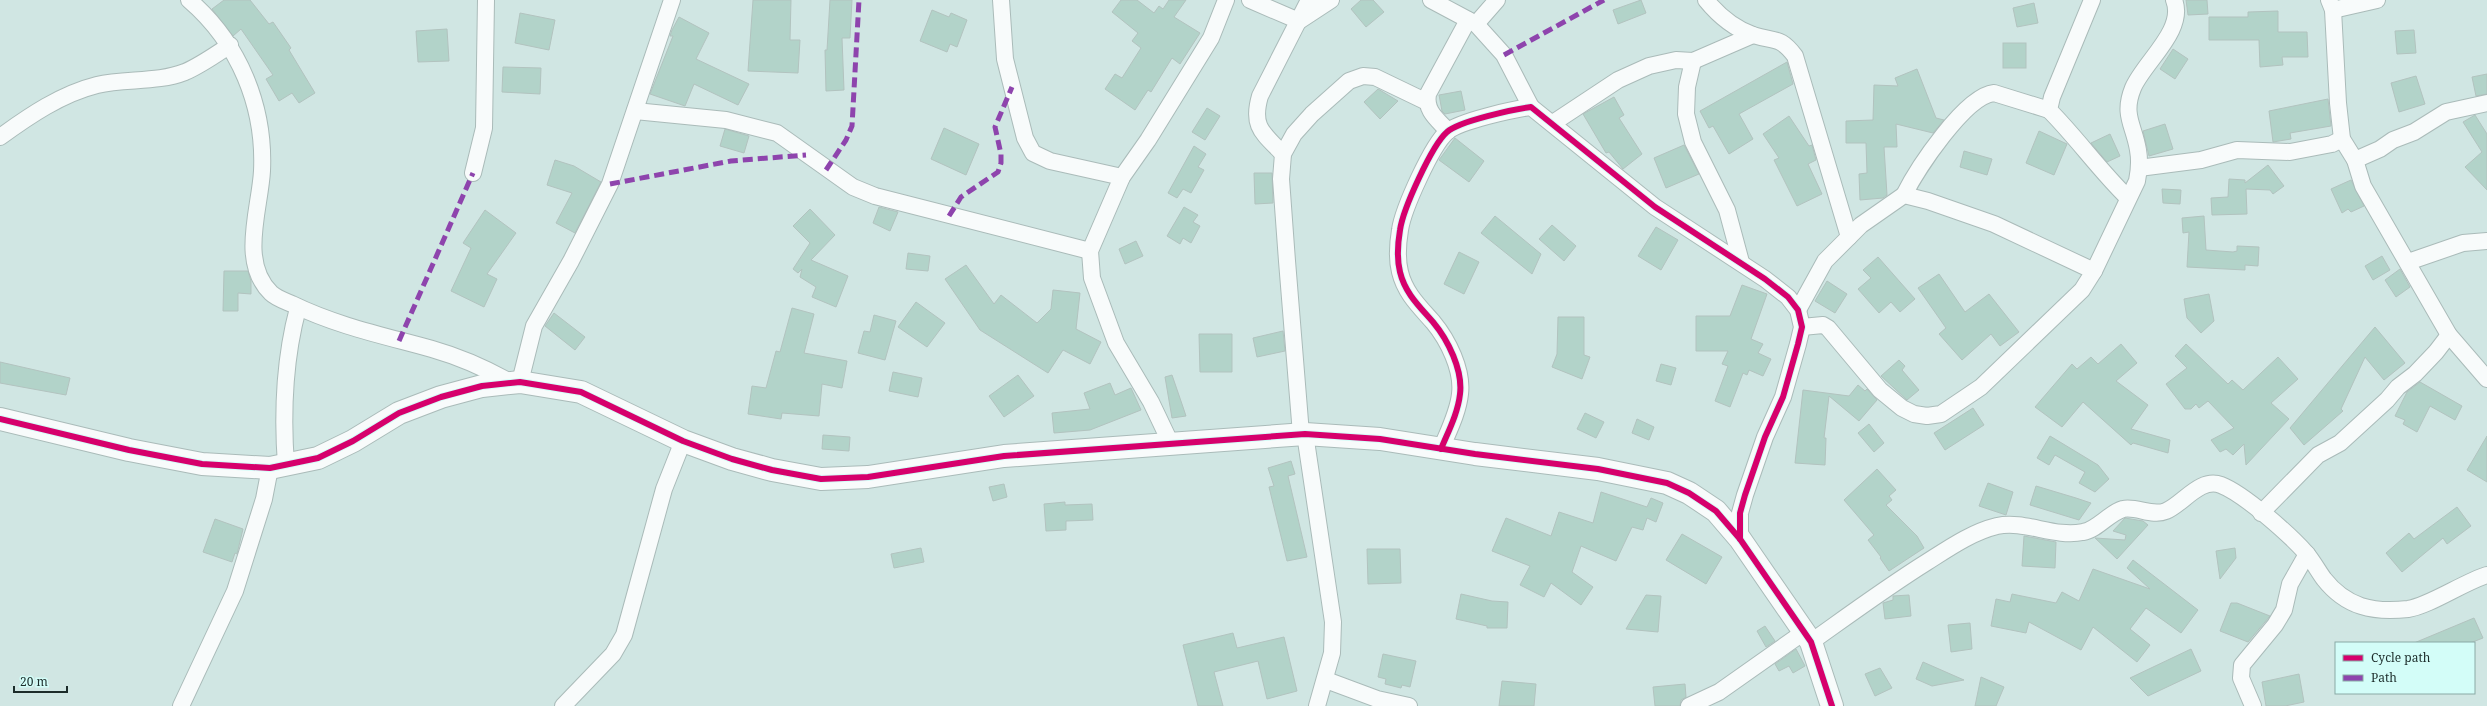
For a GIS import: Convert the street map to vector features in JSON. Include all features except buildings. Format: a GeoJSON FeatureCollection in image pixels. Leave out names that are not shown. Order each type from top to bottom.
{"type":"FeatureCollection","features":[{"type":"Feature","properties":{"kind":"street"},"geometry":{"type":"LineString","coordinates":[[473,173],[484,128],[486,0]]}},
{"type":"Feature","properties":{"kind":"street"},"geometry":{"type":"LineString","coordinates":[[515,382],[534,326],[571,261],[610,184],[672,0]]}},
{"type":"Feature","properties":{"kind":"street"},"geometry":{"type":"LineString","coordinates":[[1001,0],[1005,59],[1025,138],[1033,153],[1050,161],[1122,176]]}},
{"type":"Feature","properties":{"kind":"street"},"geometry":{"type":"LineString","coordinates":[[1171,444],[1151,402],[1116,343],[1092,278],[1090,251],[1122,176],[1148,140],[1211,38],[1226,0]]}},
{"type":"Feature","properties":{"kind":"street"},"geometry":{"type":"LineString","coordinates":[[1250,0],[1299,21]]}},
{"type":"Feature","properties":{"kind":"street"},"geometry":{"type":"LineString","coordinates":[[1283,154],[1261,130],[1255,114],[1260,96],[1309,0]]}},
{"type":"Feature","properties":{"kind":"street"},"geometry":{"type":"LineString","coordinates":[[1299,21],[1331,0]]}},
{"type":"Feature","properties":{"kind":"street"},"geometry":{"type":"LineString","coordinates":[[1431,0],[1472,22],[1504,55],[1531,107],[1553,123],[1655,207],[1741,262],[1788,297],[1798,310],[1802,327],[1783,397],[1765,437],[1745,495],[1740,514],[1740,540]]}},
{"type":"Feature","properties":{"kind":"street"},"geometry":{"type":"LineString","coordinates":[[1448,131],[1430,112],[1427,102],[1428,94],[1441,66],[1472,22],[1497,0]]}},
{"type":"Feature","properties":{"kind":"street"},"geometry":{"type":"LineString","coordinates":[[1706,0],[1718,15],[1753,35],[1785,42],[1795,56],[1849,237]]}},
{"type":"Feature","properties":{"kind":"street"},"geometry":{"type":"LineString","coordinates":[[2049,110],[2052,97],[2092,0]]}},
{"type":"Feature","properties":{"kind":"street"},"geometry":{"type":"LineString","coordinates":[[1802,327],[1822,325],[1828,328],[1880,390],[1902,408],[1914,414],[1927,416],[1941,414],[1981,387],[2082,290],[2094,271],[2137,181],[2139,168],[2138,150],[2129,122],[2127,106],[2134,87],[2174,26],[2177,8],[2174,0]]}},
{"type":"Feature","properties":{"kind":"street"},"geometry":{"type":"LineString","coordinates":[[2377,0],[2331,5],[2342,139],[2355,160],[2363,186],[2449,335],[2487,379]]}},
{"type":"Feature","properties":{"kind":"street"},"geometry":{"type":"LineString","coordinates":[[194,1],[230,45],[245,73],[258,112],[262,170],[253,243],[255,264],[262,282],[271,294],[298,308],[368,334],[468,360],[515,382]]}},
{"type":"Feature","properties":{"kind":"street"},"geometry":{"type":"LineString","coordinates":[[1553,123],[1618,80],[1649,66],[1676,60],[1693,61],[1753,35]]}},
{"type":"Feature","properties":{"kind":"street"},"geometry":{"type":"LineString","coordinates":[[0,137],[26,118],[72,93],[98,84],[166,77],[184,72],[230,45]]}},
{"type":"Feature","properties":{"kind":"street"},"geometry":{"type":"LineString","coordinates":[[1693,61],[1687,87],[1686,114],[1693,142],[1727,210],[1741,262]]}},
{"type":"Feature","properties":{"kind":"street"},"geometry":{"type":"LineString","coordinates":[[1317,706],[1326,680],[1332,653],[1333,622],[1303,434],[1286,246],[1282,179],[1283,154],[1294,134],[1312,114],[1349,80],[1363,76],[1375,77],[1427,102]]}},
{"type":"Feature","properties":{"kind":"street"},"geometry":{"type":"LineString","coordinates":[[1798,310],[1825,261],[1861,225],[1904,195],[1916,173],[1940,140],[1969,107],[1985,94],[1994,93],[2049,110],[2077,140],[2108,179],[2128,198]]}},
{"type":"Feature","properties":{"kind":"street"},"geometry":{"type":"LineString","coordinates":[[2355,160],[2380,149],[2393,140],[2414,132],[2446,112],[2487,103]]}},
{"type":"Feature","properties":{"kind":"street"},"geometry":{"type":"LineString","coordinates":[[1441,449],[1454,419],[1460,394],[1458,372],[1450,347],[1435,324],[1405,288],[1399,270],[1400,229],[1416,187],[1437,145],[1448,131],[1515,109],[1531,107]]}},
{"type":"Feature","properties":{"kind":"street"},"geometry":{"type":"LineString","coordinates":[[635,110],[726,120],[777,133],[853,187],[875,196],[1090,251]]}},
{"type":"Feature","properties":{"kind":"street"},"geometry":{"type":"LineString","coordinates":[[2139,168],[2170,162],[2201,160],[2237,150],[2290,152],[2325,146],[2342,139]]}},
{"type":"Feature","properties":{"kind":"street"},"geometry":{"type":"LineString","coordinates":[[1904,195],[1928,201],[1994,224],[2094,271]]}},
{"type":"Feature","properties":{"kind":"street"},"geometry":{"type":"LineString","coordinates":[[2408,262],[2463,243],[2487,241]]}},
{"type":"Feature","properties":{"kind":"street"},"geometry":{"type":"LineString","coordinates":[[181,706],[235,591],[264,499],[278,467],[290,339],[298,308]]}},
{"type":"Feature","properties":{"kind":"street"},"geometry":{"type":"LineString","coordinates":[[2261,513],[2318,455],[2340,442],[2388,400],[2398,387],[2436,352],[2449,335]]}},
{"type":"Feature","properties":{"kind":"street"},"geometry":{"type":"LineString","coordinates":[[0,419],[129,450],[202,464],[278,467],[318,458],[353,441],[399,413],[482,386],[515,382],[581,392],[683,441],[732,460],[765,469],[821,479],[868,477],[1004,456],[1303,434],[1380,439],[1441,449],[1598,469],[1666,483],[1689,493],[1716,511],[1740,540],[1808,637],[1832,706]]}},
{"type":"Feature","properties":{"kind":"street"},"geometry":{"type":"LineString","coordinates":[[571,704],[613,654],[624,635],[664,489],[683,441]]}},
{"type":"Feature","properties":{"kind":"street"},"geometry":{"type":"LineString","coordinates":[[1689,706],[1719,692],[1951,547],[1977,533],[1998,526],[2020,526],[2068,533],[2084,532],[2124,509],[2158,513],[2167,511],[2203,485],[2219,484],[2235,492],[2307,554],[2324,579],[2342,598],[2371,609],[2410,609],[2487,575]]}},
{"type":"Feature","properties":{"kind":"street"},"geometry":{"type":"LineString","coordinates":[[2253,706],[2241,678],[2242,665],[2275,625],[2284,610],[2290,584],[2307,554]]}},
{"type":"Feature","properties":{"kind":"street"},"geometry":{"type":"LineString","coordinates":[[1326,680],[1377,699],[1409,706]]}},
{"type":"Feature","properties":{"kind":"marked path"},"geometry":{"type":"LineString","coordinates":[[826,170],[846,140],[852,126],[859,0]]}},
{"type":"Feature","properties":{"kind":"marked path"},"geometry":{"type":"LineString","coordinates":[[1504,55],[1604,0]]}},
{"type":"Feature","properties":{"kind":"marked path"},"geometry":{"type":"LineString","coordinates":[[949,216],[961,197],[998,172],[1001,163],[1001,154],[995,127],[1012,87]]}},
{"type":"Feature","properties":{"kind":"marked path"},"geometry":{"type":"LineString","coordinates":[[610,184],[731,161],[806,155]]}},
{"type":"Feature","properties":{"kind":"marked path"},"geometry":{"type":"LineString","coordinates":[[399,341],[473,173]]}},
{"type":"Feature","properties":{"kind":"cycle path"},"geometry":{"type":"LineString","coordinates":[[1441,449],[1459,401],[1459,375],[1457,365],[1444,337],[1413,299],[1402,280],[1398,262],[1399,235],[1402,220],[1412,193],[1426,163],[1447,132],[1453,128],[1475,120],[1531,107],[1655,207],[1765,279],[1788,297],[1798,310],[1802,327],[1798,344],[1783,397],[1765,437],[1745,495],[1740,513],[1740,539]]}},
{"type":"Feature","properties":{"kind":"cycle path"},"geometry":{"type":"LineString","coordinates":[[0,419],[129,450],[202,464],[270,468],[318,458],[353,441],[399,413],[441,397],[482,386],[520,382],[581,392],[683,441],[732,459],[772,470],[821,479],[868,477],[1004,456],[1305,434],[1380,439],[1475,454],[1598,469],[1667,483],[1689,493],[1716,511],[1740,539],[1811,642],[1832,706]]}}]}
